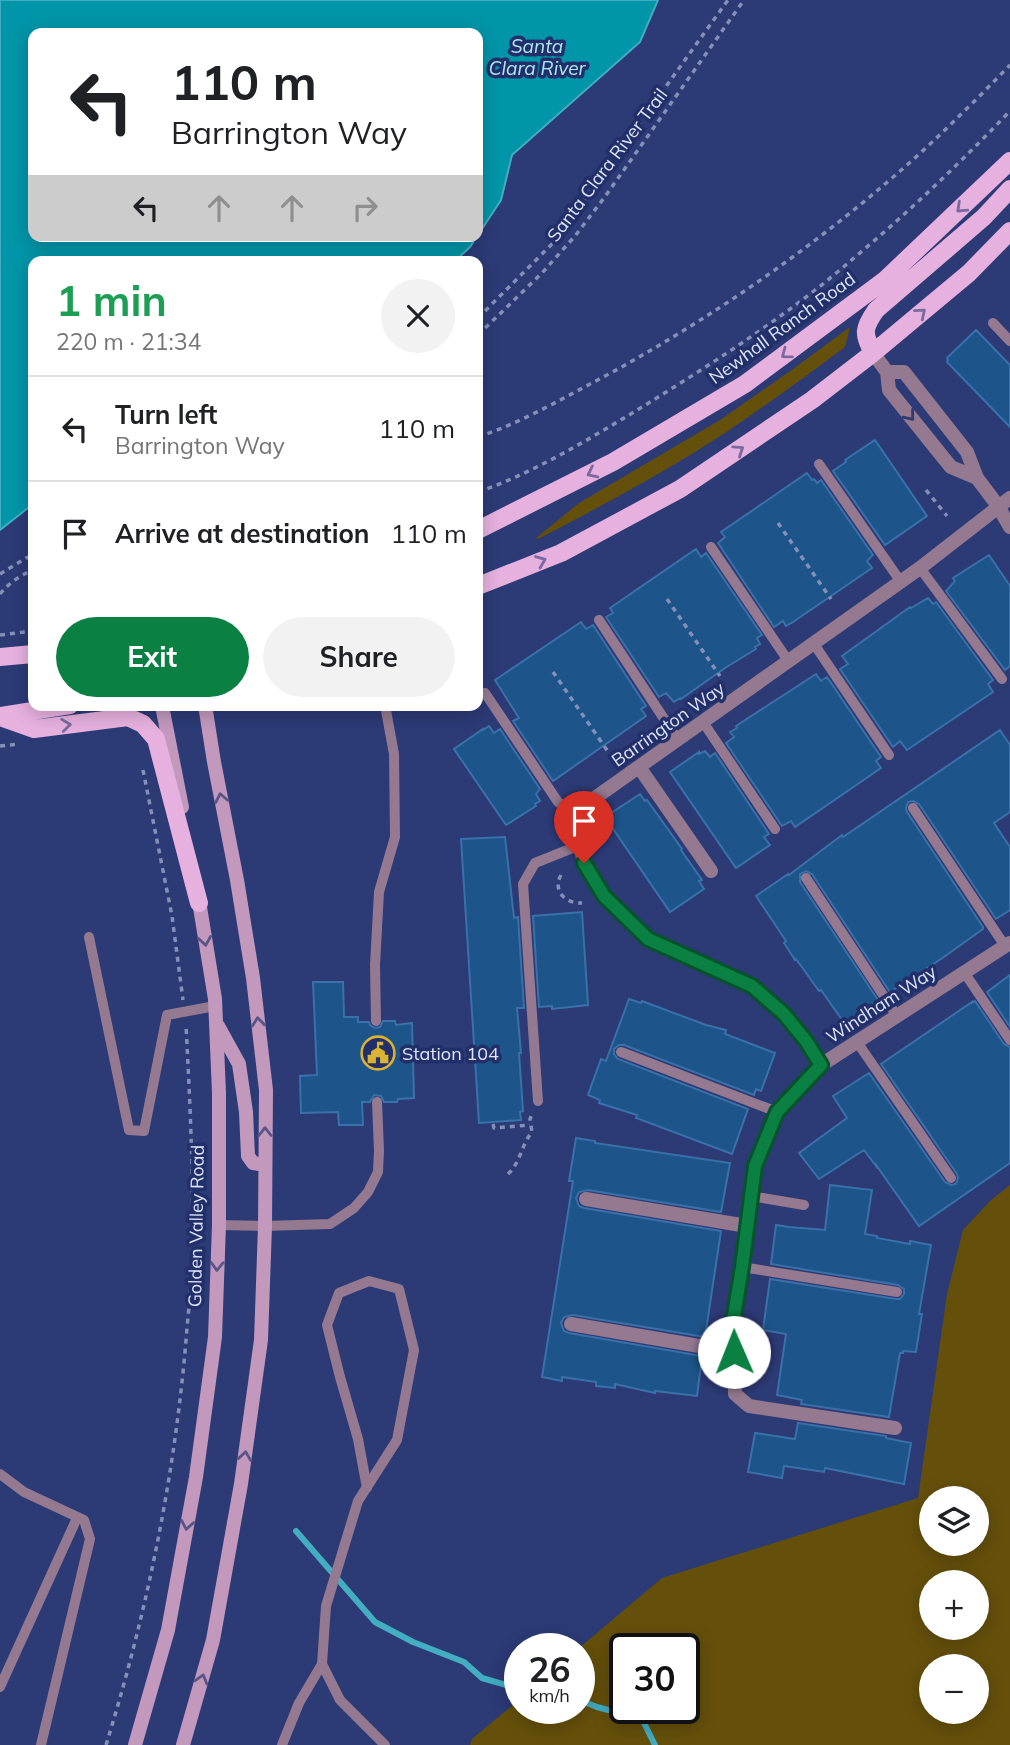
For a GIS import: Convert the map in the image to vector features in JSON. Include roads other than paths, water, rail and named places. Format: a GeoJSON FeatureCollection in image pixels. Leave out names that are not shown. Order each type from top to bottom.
{"type":"FeatureCollection","features":[{"type":"Feature","properties":{"kind":"main road","name":"Newhall Ranch Road"},"geometry":{"type":"LineString","coordinates":[[483,527],[613,462],[745,384],[885,280],[1010,161]]}},
{"type":"Feature","properties":{"kind":"main road"},"geometry":{"type":"LineString","coordinates":[[873,354],[866,339],[866,324],[876,310],[984,217],[1010,189]]}},
{"type":"Feature","properties":{"kind":"main road"},"geometry":{"type":"LineString","coordinates":[[483,584],[561,553],[680,489],[812,400],[873,354],[970,273],[1010,231]]}},
{"type":"Feature","properties":{"kind":"main road"},"geometry":{"type":"LineString","coordinates":[[0,657],[28,654]]}},
{"type":"Feature","properties":{"kind":"main road"},"geometry":{"type":"LineString","coordinates":[[0,717],[35,711]]}},
{"type":"Feature","properties":{"kind":"main road","name":"Golden Valley Road"},"geometry":{"type":"LineString","coordinates":[[135,1745],[168,1630],[196,1477],[215,1336],[219,1225],[219,1093],[215,1006],[199,903],[163,711]]}},
{"type":"Feature","properties":{"kind":"main road"},"geometry":{"type":"LineString","coordinates":[[183,1745],[213,1640],[241,1484],[261,1340],[265,1226],[265,1090],[253,978],[206,711]]}},
{"type":"Feature","properties":{"kind":"main road"},"geometry":{"type":"LineString","coordinates":[[0,717],[34,729],[128,717],[143,724],[156,739],[199,903]]}},
{"type":"Feature","properties":{"kind":"main road"},"geometry":{"type":"LineString","coordinates":[[216,1021],[239,1064],[246,1112],[248,1156],[253,1163],[265,1165]]}},
{"type":"Feature","properties":{"kind":"street"},"geometry":{"type":"LineString","coordinates":[[873,354],[887,372],[889,390],[951,467],[977,478],[1004,502],[1010,527]]}},
{"type":"Feature","properties":{"kind":"street"},"geometry":{"type":"LineString","coordinates":[[887,372],[904,372],[967,452],[977,478]]}},
{"type":"Feature","properties":{"kind":"street","name":"Barrington Way"},"geometry":{"type":"LineString","coordinates":[[581,817],[585,806],[901,582],[1004,502]]}},
{"type":"Feature","properties":{"kind":"street"},"geometry":{"type":"LineString","coordinates":[[639,767],[711,872]]}},
{"type":"Feature","properties":{"kind":"street"},"geometry":{"type":"LineString","coordinates":[[581,817],[577,830],[584,863],[604,896],[648,939],[752,986],[784,1014],[821,1065]]}},
{"type":"Feature","properties":{"kind":"street","name":"Windham Way"},"geometry":{"type":"LineString","coordinates":[[895,1428],[749,1406],[735,1394],[733,1322],[755,1166],[777,1112],[821,1065],[1008,944]]}},
{"type":"Feature","properties":{"kind":"street"},"geometry":{"type":"LineString","coordinates":[[586,1199],[747,1226]]}},
{"type":"Feature","properties":{"kind":"street"},"geometry":{"type":"LineString","coordinates":[[571,1324],[734,1352]]}},
{"type":"Feature","properties":{"kind":"lane"},"geometry":{"type":"LineString","coordinates":[[993,323],[1010,341]]}},
{"type":"Feature","properties":{"kind":"lane"},"geometry":{"type":"LineString","coordinates":[[819,464],[901,582]]}},
{"type":"Feature","properties":{"kind":"lane"},"geometry":{"type":"LineString","coordinates":[[711,547],[789,662]]}},
{"type":"Feature","properties":{"kind":"lane"},"geometry":{"type":"LineString","coordinates":[[920,568],[1002,679]]}},
{"type":"Feature","properties":{"kind":"lane"},"geometry":{"type":"LineString","coordinates":[[599,620],[678,740]]}},
{"type":"Feature","properties":{"kind":"lane"},"geometry":{"type":"LineString","coordinates":[[814,644],[889,755]]}},
{"type":"Feature","properties":{"kind":"lane"},"geometry":{"type":"LineString","coordinates":[[485,693],[558,802],[581,817]]}},
{"type":"Feature","properties":{"kind":"lane"},"geometry":{"type":"LineString","coordinates":[[376,1021],[375,965],[379,892],[395,837],[394,754],[386,711]]}},
{"type":"Feature","properties":{"kind":"lane"},"geometry":{"type":"LineString","coordinates":[[703,722],[775,829]]}},
{"type":"Feature","properties":{"kind":"lane"},"geometry":{"type":"LineString","coordinates":[[913,808],[1008,944]]}},
{"type":"Feature","properties":{"kind":"lane"},"geometry":{"type":"LineString","coordinates":[[538,1101],[523,884],[535,863],[580,845]]}},
{"type":"Feature","properties":{"kind":"lane"},"geometry":{"type":"LineString","coordinates":[[806,878],[897,1016]]}},
{"type":"Feature","properties":{"kind":"lane"},"geometry":{"type":"LineString","coordinates":[[89,937],[129,1130],[144,1131],[167,1015],[215,1006]]}},
{"type":"Feature","properties":{"kind":"lane"},"geometry":{"type":"LineString","coordinates":[[964,972],[1010,1040]]}},
{"type":"Feature","properties":{"kind":"lane"},"geometry":{"type":"LineString","coordinates":[[857,1042],[951,1178]]}},
{"type":"Feature","properties":{"kind":"lane"},"geometry":{"type":"LineString","coordinates":[[621,1052],[777,1112]]}},
{"type":"Feature","properties":{"kind":"lane"},"geometry":{"type":"LineString","coordinates":[[219,1225],[330,1224],[354,1208],[368,1192],[378,1172],[377,1102]]}},
{"type":"Feature","properties":{"kind":"lane"},"geometry":{"type":"LineString","coordinates":[[751,1196],[804,1205]]}},
{"type":"Feature","properties":{"kind":"lane"},"geometry":{"type":"LineString","coordinates":[[742,1267],[897,1292]]}},
{"type":"Feature","properties":{"kind":"lane"},"geometry":{"type":"LineString","coordinates":[[282,1745],[299,1703],[322,1664],[326,1606],[358,1501],[367,1488],[397,1440],[414,1350],[399,1289],[369,1281],[339,1293],[327,1325],[358,1439],[367,1488]]}},
{"type":"Feature","properties":{"kind":"lane"},"geometry":{"type":"LineString","coordinates":[[0,1474],[24,1492],[83,1520],[90,1539],[41,1745]]}},
{"type":"Feature","properties":{"kind":"lane"},"geometry":{"type":"LineString","coordinates":[[0,1687],[77,1518]]}},
{"type":"Feature","properties":{"kind":"lane"},"geometry":{"type":"LineString","coordinates":[[322,1664],[340,1700],[385,1745]]}},
{"type":"Feature","properties":{"kind":"water","name":"Santa Clara River"},"geometry":{"type":"Polygon","coordinates":[[[0,0],[658,0],[640,42],[512,155],[501,200],[483,227],[483,28],[28,28],[28,242],[473,242],[460,256],[28,256],[28,508],[0,530],[0,0]]]}},
{"type":"Feature","properties":{"kind":"waterway"},"geometry":{"type":"LineString","coordinates":[[296,1531],[375,1622],[413,1642],[464,1662],[482,1678],[504,1684]]}},
{"type":"Feature","properties":{"kind":"waterway"},"geometry":{"type":"LineString","coordinates":[[595,1706],[642,1719],[655,1745]]}},
{"type":"Feature","properties":{"kind":"place","name":"Station 104"},"geometry":{"type":"Point","coordinates":[378,1053]}}]}
